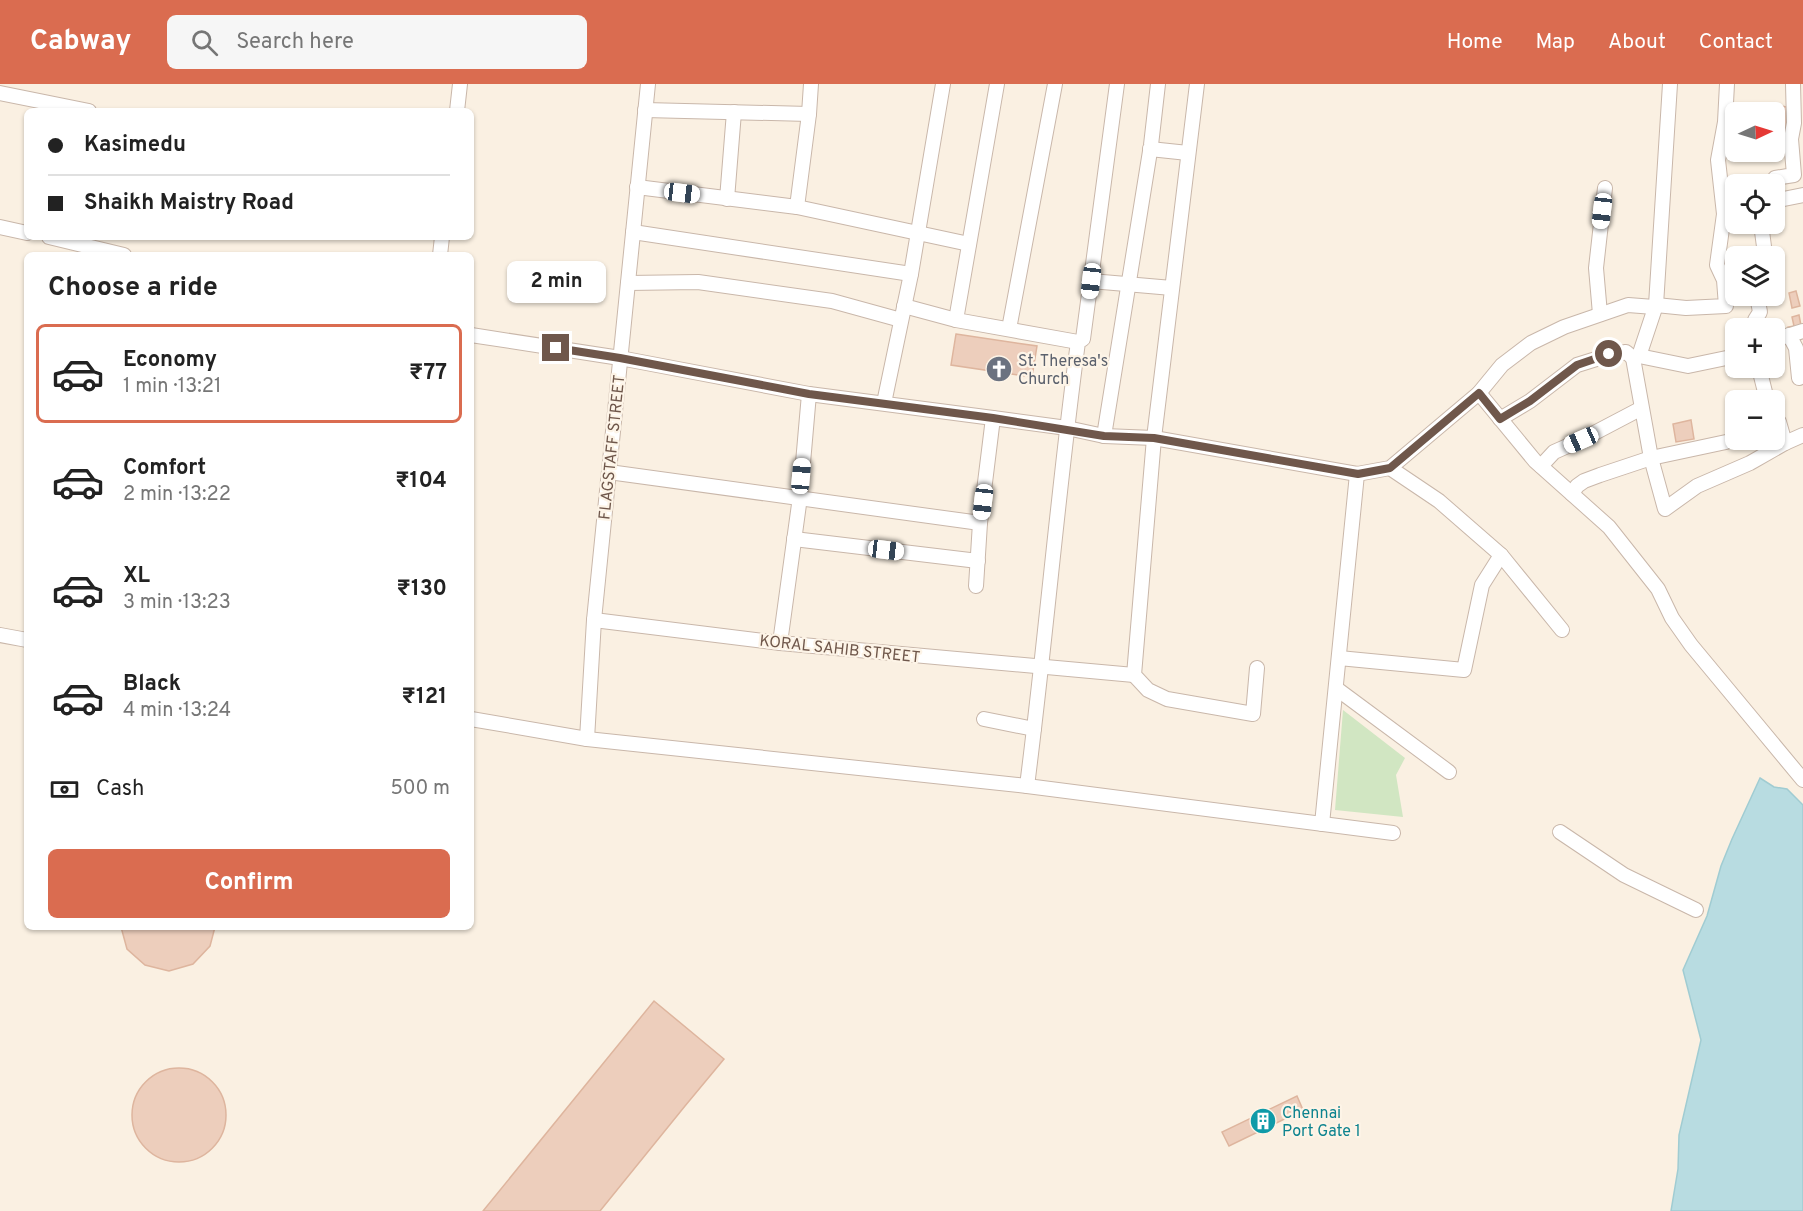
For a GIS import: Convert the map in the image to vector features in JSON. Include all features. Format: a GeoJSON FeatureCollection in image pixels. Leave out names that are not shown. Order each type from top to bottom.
{"type":"FeatureCollection","features":[{"type":"Feature","properties":{"kind":"street"},"geometry":{"type":"LineString","coordinates":[[457,108],[460,84]]}},
{"type":"Feature","properties":{"kind":"street","name":"FLAGSTAFF STREET"},"geometry":{"type":"LineString","coordinates":[[587,739],[594,620],[648,84]]}},
{"type":"Feature","properties":{"kind":"street"},"geometry":{"type":"LineString","coordinates":[[797,207],[812,84]]}},
{"type":"Feature","properties":{"kind":"street"},"geometry":{"type":"LineString","coordinates":[[884,403],[911,274],[943,84]]}},
{"type":"Feature","properties":{"kind":"street"},"geometry":{"type":"LineString","coordinates":[[956,320],[997,84]]}},
{"type":"Feature","properties":{"kind":"street"},"geometry":{"type":"LineString","coordinates":[[1009,329],[1055,84]]}},
{"type":"Feature","properties":{"kind":"street"},"geometry":{"type":"LineString","coordinates":[[628,282],[698,282],[956,320],[1078,342],[1083,339],[1117,84]]}},
{"type":"Feature","properties":{"kind":"street"},"geometry":{"type":"LineString","coordinates":[[1104,436],[1150,149],[1158,84]]}},
{"type":"Feature","properties":{"kind":"street"},"geometry":{"type":"LineString","coordinates":[[1197,84],[1154,438],[1134,675],[1148,690],[1167,699],[1253,714],[1257,669]]}},
{"type":"Feature","properties":{"kind":"street"},"geometry":{"type":"LineString","coordinates":[[1670,84],[1655,306],[1636,357],[1640,409],[1665,509],[1696,486],[1750,463],[1773,450]]}},
{"type":"Feature","properties":{"kind":"street"},"geometry":{"type":"LineString","coordinates":[[1725,191],[1718,160],[1725,122],[1727,84]]}},
{"type":"Feature","properties":{"kind":"street"},"geometry":{"type":"LineString","coordinates":[[1785,176],[1794,175],[1791,139],[1794,123],[1793,84]]}},
{"type":"Feature","properties":{"kind":"street"},"geometry":{"type":"LineString","coordinates":[[0,93],[74,108]]}},
{"type":"Feature","properties":{"kind":"street"},"geometry":{"type":"LineString","coordinates":[[645,110],[809,114]]}},
{"type":"Feature","properties":{"kind":"street"},"geometry":{"type":"LineString","coordinates":[[727,199],[734,112]]}},
{"type":"Feature","properties":{"kind":"street"},"geometry":{"type":"LineString","coordinates":[[1150,149],[1188,153]]}},
{"type":"Feature","properties":{"kind":"street"},"geometry":{"type":"LineString","coordinates":[[637,188],[797,207],[918,231],[969,244]]}},
{"type":"Feature","properties":{"kind":"street"},"geometry":{"type":"LineString","coordinates":[[1600,314],[1596,268],[1605,188]]}},
{"type":"Feature","properties":{"kind":"street"},"geometry":{"type":"LineString","coordinates":[[1785,198],[1803,195]]}},
{"type":"Feature","properties":{"kind":"street"},"geometry":{"type":"LineString","coordinates":[[0,227],[24,231]]}},
{"type":"Feature","properties":{"kind":"street"},"geometry":{"type":"LineString","coordinates":[[633,232],[911,274]]}},
{"type":"Feature","properties":{"kind":"street"},"geometry":{"type":"LineString","coordinates":[[474,335],[620,358],[809,394],[1067,428],[1104,436],[1154,438],[1358,474],[1390,468],[1479,393],[1502,365],[1531,343],[1564,327],[1628,305],[1686,308],[1726,306],[1724,280],[1717,265],[1725,233]]}},
{"type":"Feature","properties":{"kind":"street"},"geometry":{"type":"LineString","coordinates":[[76,240],[114,252]]}},
{"type":"Feature","properties":{"kind":"street"},"geometry":{"type":"LineString","coordinates":[[1091,281],[1172,288]]}},
{"type":"Feature","properties":{"kind":"street"},"geometry":{"type":"LineString","coordinates":[[1796,333],[1799,378]]}},
{"type":"Feature","properties":{"kind":"street"},"geometry":{"type":"LineString","coordinates":[[1027,786],[1078,342]]}},
{"type":"Feature","properties":{"kind":"street"},"geometry":{"type":"LineString","coordinates":[[1500,419],[1530,401],[1577,365],[1609,354],[1626,352],[1636,357],[1688,366],[1725,358]]}},
{"type":"Feature","properties":{"kind":"street"},"geometry":{"type":"LineString","coordinates":[[1479,393],[1541,466],[1609,526],[1658,589],[1672,618],[1691,645],[1803,780]]}},
{"type":"Feature","properties":{"kind":"street"},"geometry":{"type":"LineString","coordinates":[[780,643],[800,497],[809,394]]}},
{"type":"Feature","properties":{"kind":"street"},"geometry":{"type":"LineString","coordinates":[[1541,466],[1554,452],[1640,409]]}},
{"type":"Feature","properties":{"kind":"street"},"geometry":{"type":"LineString","coordinates":[[976,586],[980,523],[993,418]]}},
{"type":"Feature","properties":{"kind":"street"},"geometry":{"type":"LineString","coordinates":[[1785,443],[1803,435]]}},
{"type":"Feature","properties":{"kind":"street"},"geometry":{"type":"LineString","coordinates":[[1572,494],[1576,486],[1584,481],[1651,458],[1725,442]]}},
{"type":"Feature","properties":{"kind":"street"},"geometry":{"type":"LineString","coordinates":[[1390,468],[1439,501],[1501,555],[1562,630]]}},
{"type":"Feature","properties":{"kind":"street"},"geometry":{"type":"LineString","coordinates":[[609,472],[980,523]]}},
{"type":"Feature","properties":{"kind":"street"},"geometry":{"type":"LineString","coordinates":[[1322,824],[1358,474]]}},
{"type":"Feature","properties":{"kind":"street"},"geometry":{"type":"LineString","coordinates":[[794,539],[978,561]]}},
{"type":"Feature","properties":{"kind":"street"},"geometry":{"type":"LineString","coordinates":[[1339,658],[1464,669],[1482,585],[1501,555]]}},
{"type":"Feature","properties":{"kind":"street","name":"KORAL SAHIB STREET"},"geometry":{"type":"LineString","coordinates":[[594,620],[780,643],[1134,675]]}},
{"type":"Feature","properties":{"kind":"street"},"geometry":{"type":"LineString","coordinates":[[0,635],[24,639]]}},
{"type":"Feature","properties":{"kind":"street"},"geometry":{"type":"LineString","coordinates":[[1337,689],[1449,772]]}},
{"type":"Feature","properties":{"kind":"street"},"geometry":{"type":"LineString","coordinates":[[984,719],[1034,729]]}},
{"type":"Feature","properties":{"kind":"street"},"geometry":{"type":"LineString","coordinates":[[474,720],[587,739],[1027,786],[1393,833]]}},
{"type":"Feature","properties":{"kind":"street"},"geometry":{"type":"LineString","coordinates":[[1560,832],[1624,875],[1695,910]]}},
{"type":"Feature","properties":{"kind":"green space"},"geometry":{"type":"Polygon","coordinates":[[[1343,710],[1405,758],[1396,775],[1403,817],[1335,810],[1343,710]]]}},
{"type":"Feature","properties":{"kind":"water"},"geometry":{"type":"Polygon","coordinates":[[[1760,778],[1774,787],[1787,789],[1803,805],[1803,1211],[1671,1211],[1678,1169],[1679,1135],[1701,1040],[1683,970],[1707,916],[1721,866],[1760,778]]]}},
{"type":"Feature","properties":{"kind":"building"},"geometry":{"type":"Polygon","coordinates":[[[1785,107],[1793,108],[1790,130],[1785,130],[1785,107]]]}},
{"type":"Feature","properties":{"kind":"building"},"geometry":{"type":"Polygon","coordinates":[[[1796,291],[1800,306],[1792,308],[1789,293],[1796,291]]]}},
{"type":"Feature","properties":{"kind":"building"},"geometry":{"type":"Polygon","coordinates":[[[1799,315],[1802,331],[1789,333],[1788,327],[1794,326],[1792,317],[1799,315]]]}},
{"type":"Feature","properties":{"kind":"building"},"geometry":{"type":"Polygon","coordinates":[[[956,334],[1037,346],[1032,377],[951,365],[956,334]]]}},
{"type":"Feature","properties":{"kind":"building"},"geometry":{"type":"Polygon","coordinates":[[[1691,420],[1694,439],[1676,442],[1673,424],[1691,420]]]}},
{"type":"Feature","properties":{"kind":"building"},"geometry":{"type":"Polygon","coordinates":[[[122,930],[214,930],[210,946],[193,964],[169,971],[145,965],[127,949],[122,930]]]}},
{"type":"Feature","properties":{"kind":"building"},"geometry":{"type":"Polygon","coordinates":[[[654,1001],[724,1059],[600,1211],[483,1211],[654,1001]]]}},
{"type":"Feature","properties":{"kind":"building"},"geometry":{"type":"Polygon","coordinates":[[[179,1068],[197,1072],[212,1082],[222,1097],[226,1115],[222,1133],[212,1148],[197,1158],[179,1162],[161,1158],[146,1148],[136,1133],[132,1115],[136,1097],[146,1082],[161,1072],[179,1068]]]}},
{"type":"Feature","properties":{"kind":"building","name":"Chennai Port Gate 1"},"geometry":{"type":"Polygon","coordinates":[[[1297,1096],[1303,1110],[1229,1146],[1222,1132],[1297,1096]]]}},
{"type":"Feature","properties":{"kind":"place","name":"St. Theresa's Church"},"geometry":{"type":"Point","coordinates":[999,369]}},
{"type":"Feature","properties":{"kind":"place","name":"Chennai Port Gate 1"},"geometry":{"type":"Point","coordinates":[1263,1121]}},
{"type":"Feature","properties":{"kind":"route"},"geometry":{"type":"LineString","coordinates":[[556,348],[809,394],[1067,428],[1104,436],[1154,438],[1358,474],[1390,468],[1479,393],[1500,419],[1530,401],[1577,365],[1609,354]]}}]}
